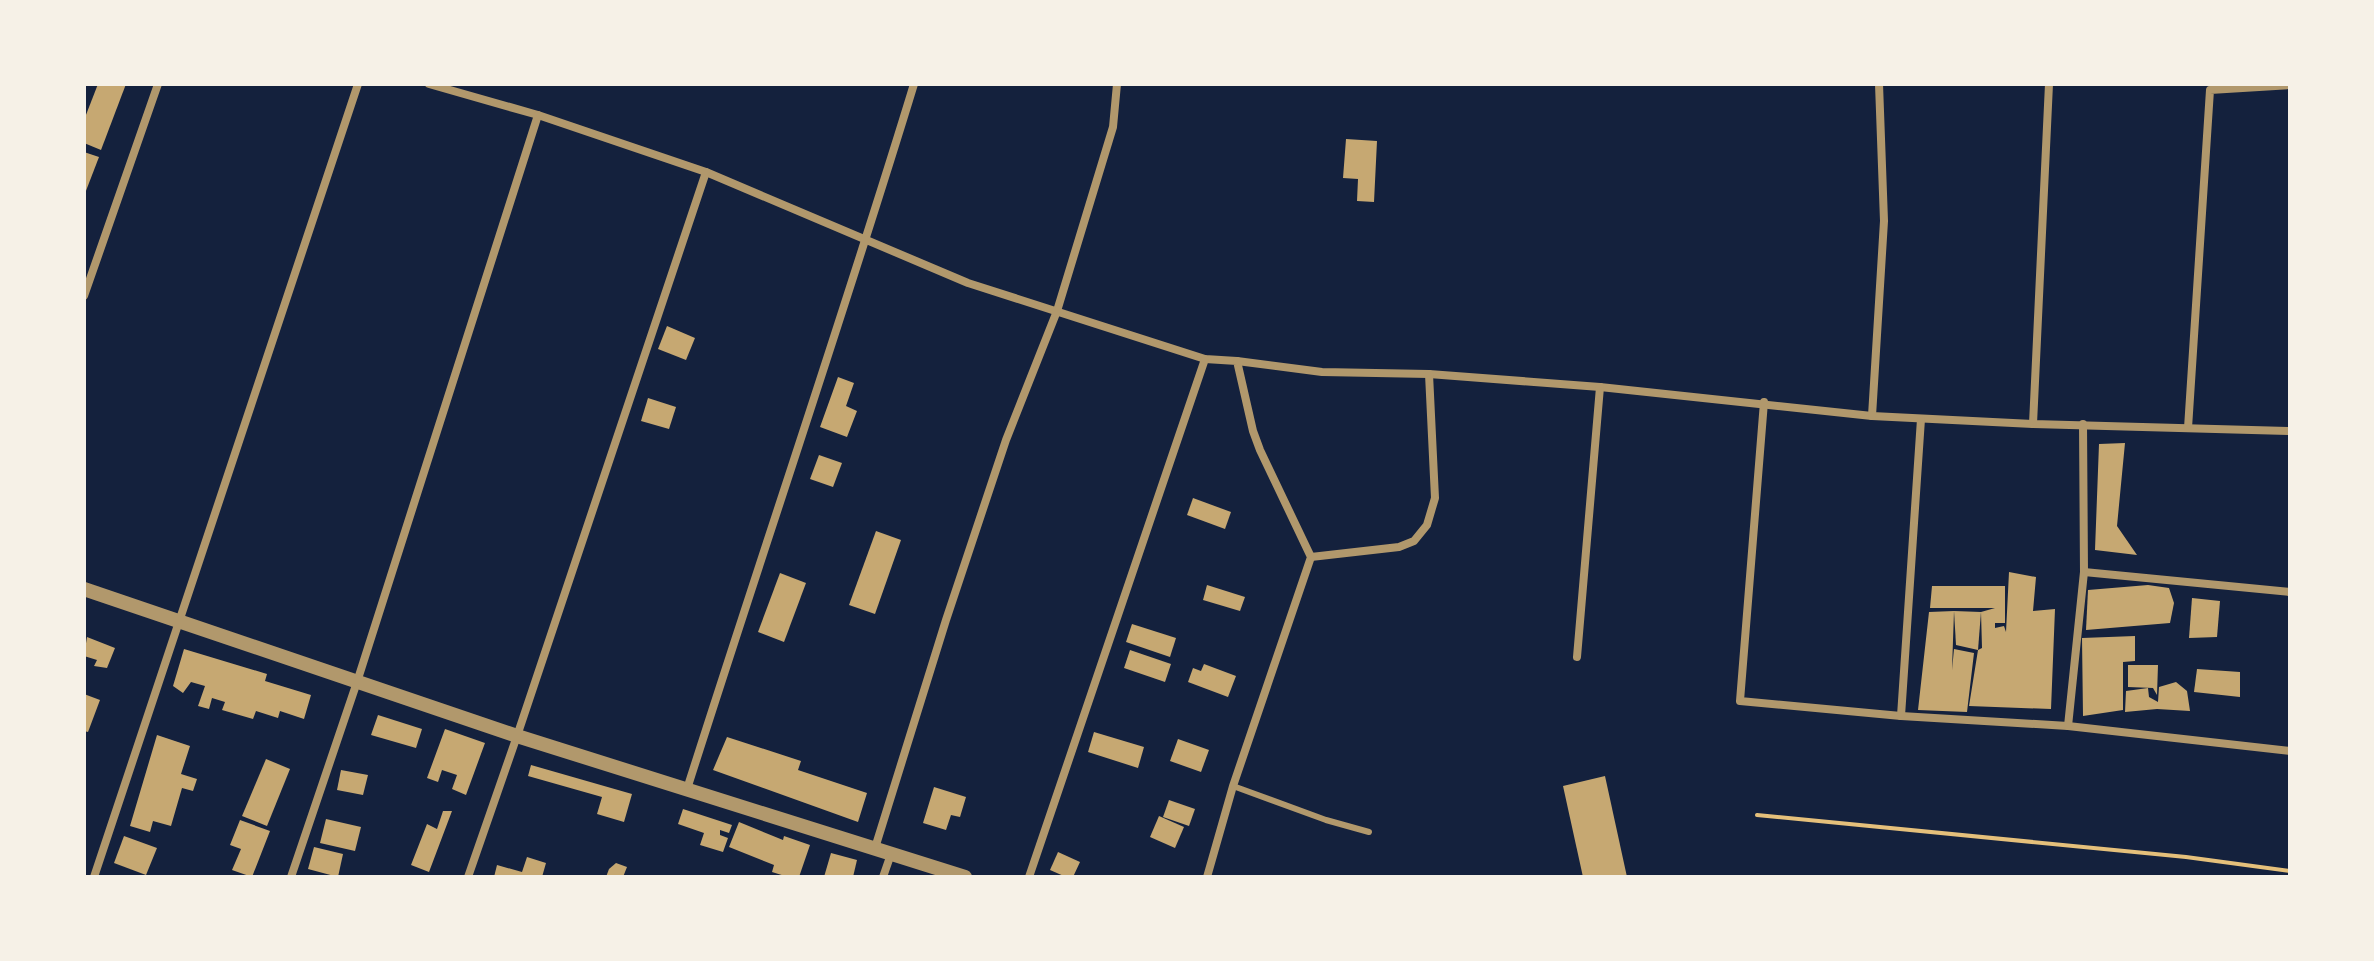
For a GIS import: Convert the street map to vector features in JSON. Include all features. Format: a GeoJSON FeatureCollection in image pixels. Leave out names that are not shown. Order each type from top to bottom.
{"type":"FeatureCollection","features":[{"type":"Feature","properties":{"kind":"street"},"geometry":{"type":"LineString","coordinates":[[84,296],[158,84]]}},
{"type":"Feature","properties":{"kind":"street"},"geometry":{"type":"LineString","coordinates":[[94,877],[358,84]]}},
{"type":"Feature","properties":{"kind":"street"},"geometry":{"type":"LineString","coordinates":[[429,84],[538,115],[706,172],[968,283],[1205,359],[1322,372],[1429,374],[1600,387],[1764,402],[1872,416],[2290,431]]}},
{"type":"Feature","properties":{"kind":"street"},"geometry":{"type":"LineString","coordinates":[[687,789],[914,84]]}},
{"type":"Feature","properties":{"kind":"street"},"geometry":{"type":"LineString","coordinates":[[875,848],[1006,440],[1057,311],[1113,127],[1117,84]]}},
{"type":"Feature","properties":{"kind":"street"},"geometry":{"type":"LineString","coordinates":[[1872,416],[1884,221],[1879,84]]}},
{"type":"Feature","properties":{"kind":"street"},"geometry":{"type":"LineString","coordinates":[[2033,424],[2049,84]]}},
{"type":"Feature","properties":{"kind":"street"},"geometry":{"type":"LineString","coordinates":[[2188,428],[2210,90],[2290,85]]}},
{"type":"Feature","properties":{"kind":"street"},"geometry":{"type":"LineString","coordinates":[[291,877],[357,682],[538,115]]}},
{"type":"Feature","properties":{"kind":"street"},"geometry":{"type":"LineString","coordinates":[[468,877],[706,172]]}},
{"type":"Feature","properties":{"kind":"street"},"geometry":{"type":"LineString","coordinates":[[1029,877],[1205,359]]}},
{"type":"Feature","properties":{"kind":"street"},"geometry":{"type":"LineString","coordinates":[[1207,877],[1233,786],[1311,557],[1260,450],[1237,361]]}},
{"type":"Feature","properties":{"kind":"street"},"geometry":{"type":"LineString","coordinates":[[1311,557],[1399,547],[1414,541],[1427,525],[1435,498],[1429,374]]}},
{"type":"Feature","properties":{"kind":"street"},"geometry":{"type":"LineString","coordinates":[[1577,657],[1600,387]]}},
{"type":"Feature","properties":{"kind":"street"},"geometry":{"type":"LineString","coordinates":[[1764,402],[1740,701],[1901,716],[2068,726],[2290,751]]}},
{"type":"Feature","properties":{"kind":"street"},"geometry":{"type":"LineString","coordinates":[[1901,716],[1921,419]]}},
{"type":"Feature","properties":{"kind":"street"},"geometry":{"type":"LineString","coordinates":[[2068,726],[2084,572],[2083,424]]}},
{"type":"Feature","properties":{"kind":"street"},"geometry":{"type":"LineString","coordinates":[[2084,572],[2290,592]]}},
{"type":"Feature","properties":{"kind":"street"},"geometry":{"type":"LineString","coordinates":[[84,589],[517,736],[965,877]]}},
{"type":"Feature","properties":{"kind":"street"},"geometry":{"type":"LineString","coordinates":[[883,877],[891,854]]}},
{"type":"Feature","properties":{"kind":"lane"},"geometry":{"type":"LineString","coordinates":[[1233,786],[1326,820],[1369,832]]}},
{"type":"Feature","properties":{"kind":"path"},"geometry":{"type":"LineString","coordinates":[[1757,815],[2186,857],[2290,871]]}},
{"type":"Feature","properties":{"kind":"building"},"geometry":{"type":"Polygon","coordinates":[[[98,84],[126,84],[101,150],[84,143],[84,120],[98,84]]]}},
{"type":"Feature","properties":{"kind":"building"},"geometry":{"type":"Polygon","coordinates":[[[1346,139],[1377,141],[1374,202],[1357,201],[1358,179],[1343,178],[1346,139]]]}},
{"type":"Feature","properties":{"kind":"building"},"geometry":{"type":"Polygon","coordinates":[[[84,152],[99,157],[84,196],[84,152]]]}},
{"type":"Feature","properties":{"kind":"building"},"geometry":{"type":"Polygon","coordinates":[[[667,326],[695,338],[686,360],[658,349],[667,326]]]}},
{"type":"Feature","properties":{"kind":"building"},"geometry":{"type":"Polygon","coordinates":[[[838,377],[854,383],[846,406],[857,411],[847,437],[820,427],[838,377]]]}},
{"type":"Feature","properties":{"kind":"building"},"geometry":{"type":"Polygon","coordinates":[[[648,398],[676,407],[669,429],[641,421],[648,398]]]}},
{"type":"Feature","properties":{"kind":"building"},"geometry":{"type":"Polygon","coordinates":[[[2125,443],[2117,526],[2137,555],[2095,550],[2099,444],[2125,443]]]}},
{"type":"Feature","properties":{"kind":"building"},"geometry":{"type":"Polygon","coordinates":[[[819,455],[842,463],[833,487],[810,479],[819,455]]]}},
{"type":"Feature","properties":{"kind":"building"},"geometry":{"type":"Polygon","coordinates":[[[1193,498],[1231,512],[1225,529],[1187,515],[1193,498]]]}},
{"type":"Feature","properties":{"kind":"building"},"geometry":{"type":"Polygon","coordinates":[[[876,531],[901,540],[875,614],[849,605],[876,531]]]}},
{"type":"Feature","properties":{"kind":"building"},"geometry":{"type":"Polygon","coordinates":[[[2009,572],[2036,577],[2033,611],[2055,609],[2051,709],[1969,706],[1978,650],[1982,648],[1981,612],[1995,608],[1930,608],[1932,586],[2005,586],[2005,623],[1995,623],[1995,628],[2004,626],[2006,632],[2009,572]]]}},
{"type":"Feature","properties":{"kind":"building"},"geometry":{"type":"Polygon","coordinates":[[[780,573],[806,583],[784,642],[758,632],[780,573]]]}},
{"type":"Feature","properties":{"kind":"building"},"geometry":{"type":"Polygon","coordinates":[[[1207,585],[1245,597],[1240,611],[1203,600],[1207,585]]]}},
{"type":"Feature","properties":{"kind":"building"},"geometry":{"type":"Polygon","coordinates":[[[2148,585],[2169,588],[2174,603],[2170,623],[2086,630],[2088,590],[2148,585]]]}},
{"type":"Feature","properties":{"kind":"building"},"geometry":{"type":"Polygon","coordinates":[[[2192,598],[2220,601],[2217,637],[2189,638],[2192,598]]]}},
{"type":"Feature","properties":{"kind":"building"},"geometry":{"type":"Polygon","coordinates":[[[1954,611],[1981,612],[1978,650],[1956,645],[1954,611]]]}},
{"type":"Feature","properties":{"kind":"building"},"geometry":{"type":"Polygon","coordinates":[[[1954,611],[1952,670],[1954,649],[1974,653],[1967,712],[1918,710],[1929,612],[1954,611]]]}},
{"type":"Feature","properties":{"kind":"building"},"geometry":{"type":"Polygon","coordinates":[[[1132,624],[1176,638],[1170,657],[1126,642],[1132,624]]]}},
{"type":"Feature","properties":{"kind":"building"},"geometry":{"type":"Polygon","coordinates":[[[2135,636],[2135,661],[2123,662],[2123,710],[2083,716],[2082,638],[2135,636]]]}},
{"type":"Feature","properties":{"kind":"building"},"geometry":{"type":"Polygon","coordinates":[[[87,637],[115,648],[107,668],[94,666],[97,660],[84,656],[87,637]]]}},
{"type":"Feature","properties":{"kind":"building"},"geometry":{"type":"Polygon","coordinates":[[[184,649],[267,674],[265,681],[311,695],[304,719],[280,711],[278,718],[256,711],[253,719],[222,710],[225,702],[212,698],[209,709],[198,706],[205,686],[191,682],[183,693],[173,686],[184,649]]]}},
{"type":"Feature","properties":{"kind":"building"},"geometry":{"type":"Polygon","coordinates":[[[1130,650],[1171,664],[1165,682],[1124,668],[1130,650]]]}},
{"type":"Feature","properties":{"kind":"building"},"geometry":{"type":"Polygon","coordinates":[[[1204,664],[1236,676],[1228,697],[1188,682],[1193,668],[1201,671],[1204,664]]]}},
{"type":"Feature","properties":{"kind":"building"},"geometry":{"type":"Polygon","coordinates":[[[2128,665],[2158,665],[2157,695],[2153,688],[2128,687],[2128,665]]]}},
{"type":"Feature","properties":{"kind":"building"},"geometry":{"type":"Polygon","coordinates":[[[2197,669],[2240,672],[2240,697],[2194,692],[2197,669]]]}},
{"type":"Feature","properties":{"kind":"building"},"geometry":{"type":"Polygon","coordinates":[[[2176,682],[2187,691],[2190,711],[2157,709],[2125,712],[2126,691],[2148,688],[2149,697],[2158,702],[2159,687],[2176,682]]]}},
{"type":"Feature","properties":{"kind":"building"},"geometry":{"type":"Polygon","coordinates":[[[84,694],[100,700],[88,732],[84,731],[84,694]]]}},
{"type":"Feature","properties":{"kind":"building"},"geometry":{"type":"Polygon","coordinates":[[[378,715],[422,729],[416,748],[371,735],[378,715]]]}},
{"type":"Feature","properties":{"kind":"building"},"geometry":{"type":"Polygon","coordinates":[[[445,729],[485,743],[466,795],[452,789],[457,775],[442,770],[438,782],[427,778],[445,729]]]}},
{"type":"Feature","properties":{"kind":"building"},"geometry":{"type":"Polygon","coordinates":[[[1094,732],[1144,747],[1138,768],[1088,752],[1094,732]]]}},
{"type":"Feature","properties":{"kind":"building"},"geometry":{"type":"Polygon","coordinates":[[[157,735],[190,746],[181,774],[197,779],[193,791],[182,788],[171,826],[153,821],[150,832],[130,826],[157,735]]]}},
{"type":"Feature","properties":{"kind":"building"},"geometry":{"type":"Polygon","coordinates":[[[727,737],[801,761],[798,770],[867,793],[858,822],[713,770],[727,737]]]}},
{"type":"Feature","properties":{"kind":"building"},"geometry":{"type":"Polygon","coordinates":[[[1178,739],[1209,750],[1201,772],[1170,761],[1178,739]]]}},
{"type":"Feature","properties":{"kind":"building"},"geometry":{"type":"Polygon","coordinates":[[[266,759],[290,769],[267,826],[242,816],[266,759]]]}},
{"type":"Feature","properties":{"kind":"building"},"geometry":{"type":"Polygon","coordinates":[[[531,765],[632,794],[624,822],[597,814],[602,797],[528,776],[531,765]]]}},
{"type":"Feature","properties":{"kind":"building"},"geometry":{"type":"Polygon","coordinates":[[[341,770],[368,775],[363,795],[337,790],[341,770]]]}},
{"type":"Feature","properties":{"kind":"building"},"geometry":{"type":"Polygon","coordinates":[[[1605,776],[1627,877],[1583,877],[1563,786],[1605,776]]]}},
{"type":"Feature","properties":{"kind":"building"},"geometry":{"type":"Polygon","coordinates":[[[934,787],[966,797],[960,817],[951,815],[946,830],[923,823],[934,787]]]}},
{"type":"Feature","properties":{"kind":"building"},"geometry":{"type":"Polygon","coordinates":[[[1169,800],[1195,809],[1189,826],[1163,817],[1169,800]]]}},
{"type":"Feature","properties":{"kind":"building"},"geometry":{"type":"Polygon","coordinates":[[[683,809],[732,825],[729,833],[720,830],[720,835],[728,838],[723,852],[700,845],[704,833],[678,824],[683,809]]]}},
{"type":"Feature","properties":{"kind":"building"},"geometry":{"type":"Polygon","coordinates":[[[443,811],[452,811],[429,872],[411,865],[427,824],[437,829],[443,811]]]}},
{"type":"Feature","properties":{"kind":"building"},"geometry":{"type":"Polygon","coordinates":[[[1159,816],[1184,827],[1175,848],[1150,837],[1159,816]]]}},
{"type":"Feature","properties":{"kind":"building"},"geometry":{"type":"Polygon","coordinates":[[[326,819],[361,827],[355,851],[320,843],[326,819]]]}},
{"type":"Feature","properties":{"kind":"building"},"geometry":{"type":"Polygon","coordinates":[[[240,820],[270,831],[252,877],[232,870],[241,849],[230,845],[240,820]]]}},
{"type":"Feature","properties":{"kind":"building"},"geometry":{"type":"Polygon","coordinates":[[[739,822],[783,840],[784,836],[810,845],[799,877],[772,872],[774,865],[729,847],[739,822]]]}},
{"type":"Feature","properties":{"kind":"building"},"geometry":{"type":"Polygon","coordinates":[[[124,836],[157,848],[146,875],[114,863],[124,836]]]}},
{"type":"Feature","properties":{"kind":"building"},"geometry":{"type":"Polygon","coordinates":[[[314,847],[343,854],[338,877],[308,869],[314,847]]]}},
{"type":"Feature","properties":{"kind":"building"},"geometry":{"type":"Polygon","coordinates":[[[1058,852],[1080,862],[1073,877],[1050,870],[1058,852]]]}},
{"type":"Feature","properties":{"kind":"building"},"geometry":{"type":"Polygon","coordinates":[[[831,853],[857,860],[853,877],[824,877],[831,853]]]}},
{"type":"Feature","properties":{"kind":"building"},"geometry":{"type":"Polygon","coordinates":[[[527,857],[546,863],[542,877],[494,877],[497,865],[522,872],[527,857]]]}},
{"type":"Feature","properties":{"kind":"building"},"geometry":{"type":"Polygon","coordinates":[[[616,863],[627,867],[623,877],[606,877],[609,869],[616,863]]]}}]}
